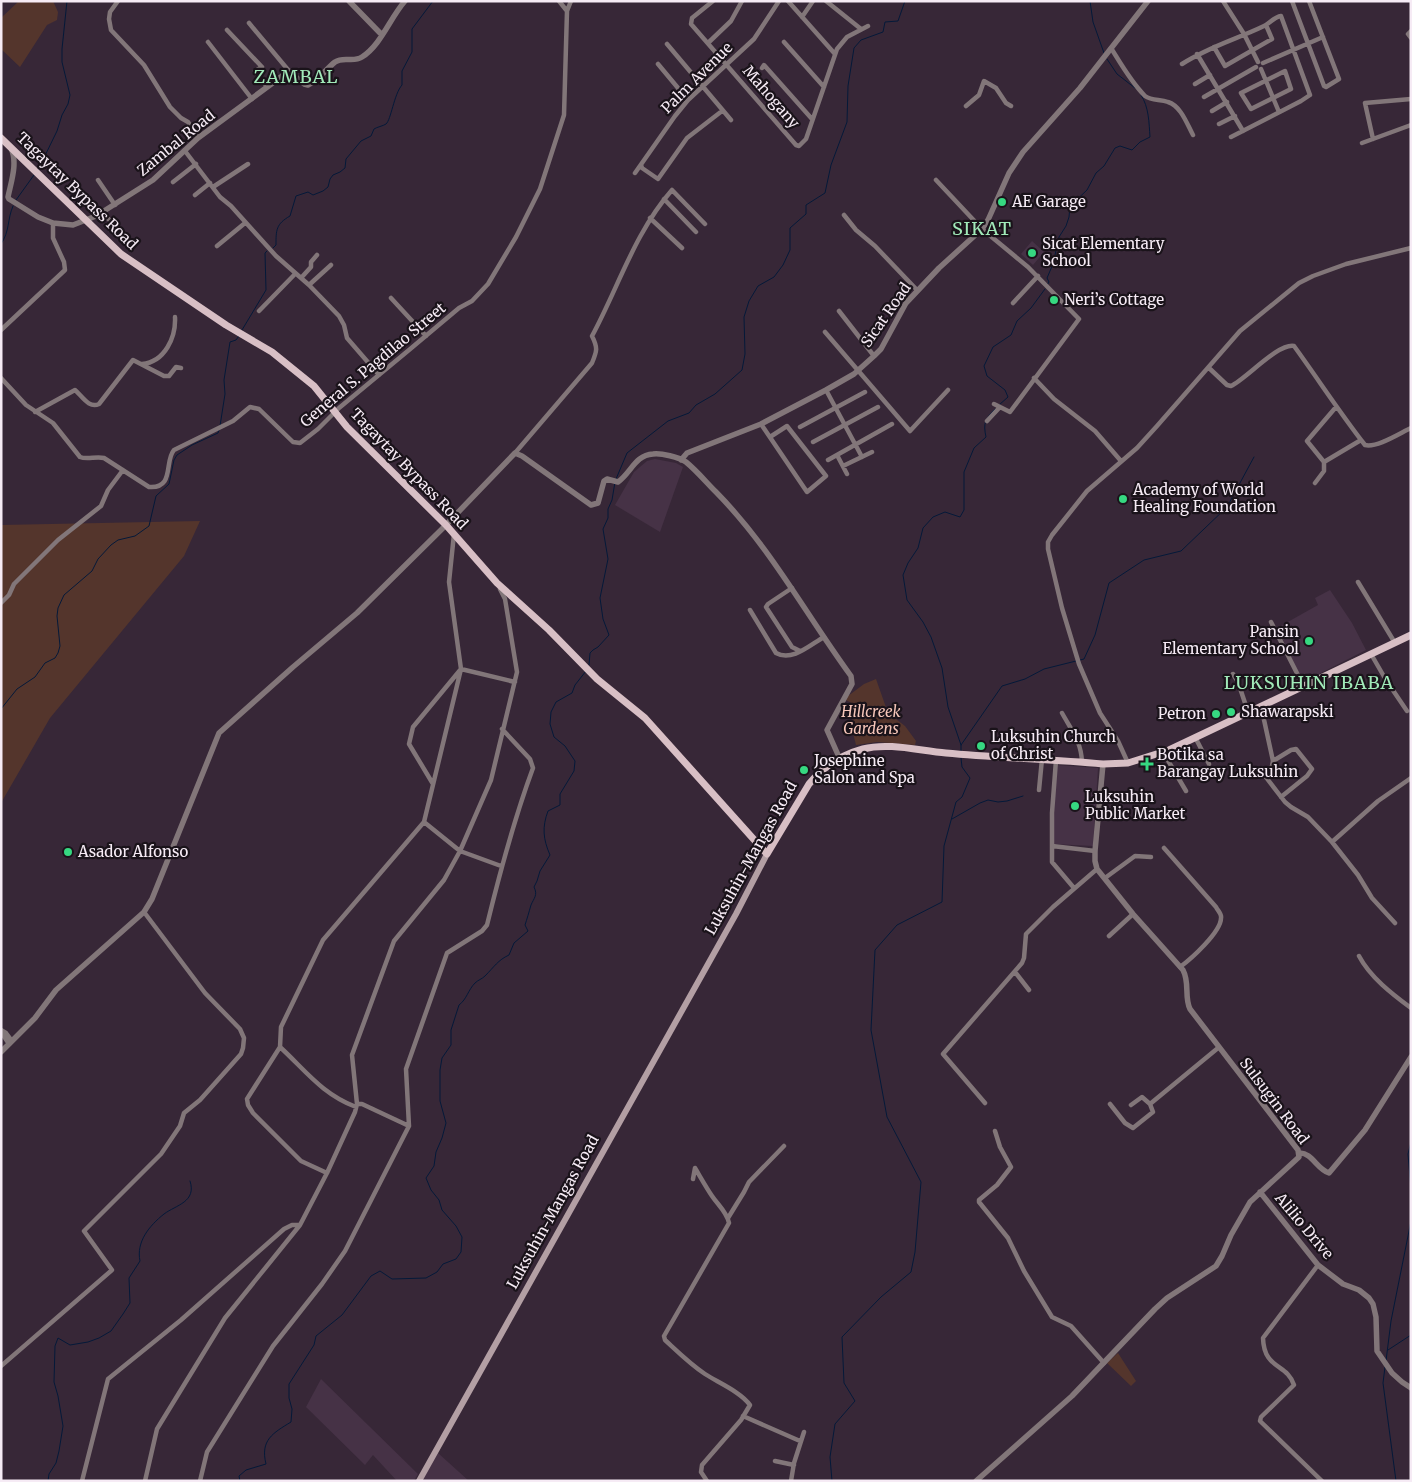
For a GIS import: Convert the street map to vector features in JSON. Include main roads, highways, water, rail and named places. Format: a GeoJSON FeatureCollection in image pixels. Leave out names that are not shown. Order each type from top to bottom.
{"type":"FeatureCollection","features":[{"type":"Feature","properties":{"kind":"main road","name":"Tagaytay Bypass Road"},"geometry":{"type":"LineString","coordinates":[[1,138],[120,254],[226,325],[284,361],[307,379],[352,432],[446,525],[497,583],[549,630],[597,679],[645,718],[767,854]]}},
{"type":"Feature","properties":{"kind":"main road","name":"Luksuhin-Mangas Road"},"geometry":{"type":"LineString","coordinates":[[419,1481],[736,914],[767,854],[804,790],[817,774],[839,757],[864,749],[878,747],[1103,764],[1128,763],[1164,752],[1195,738],[1411,635]]}},
{"type":"Feature","properties":{"kind":"waterway"},"geometry":{"type":"LineString","coordinates":[[38,170],[57,131],[70,95],[62,62],[67,1]]}},
{"type":"Feature","properties":{"kind":"waterway"},"geometry":{"type":"LineString","coordinates":[[273,248],[276,245],[279,225],[290,216],[296,196],[308,192],[313,195],[328,187],[330,179],[345,168],[346,159],[361,141],[371,136],[374,129],[388,122],[402,85],[402,71],[412,52],[412,29],[433,1]]}},
{"type":"Feature","properties":{"kind":"waterway"},"geometry":{"type":"LineString","coordinates":[[616,479],[627,453],[668,421],[689,413],[696,405],[715,394],[742,370],[745,354],[744,317],[749,301],[758,286],[774,277],[783,265],[790,250],[790,228],[806,214],[806,205],[825,193],[831,165],[847,122],[848,86],[854,48],[861,40],[883,32],[885,22],[898,21],[905,1]]}},
{"type":"Feature","properties":{"kind":"waterway"},"geometry":{"type":"LineString","coordinates":[[1090,1],[1093,22],[1104,53]]}},
{"type":"Feature","properties":{"kind":"waterway"},"geometry":{"type":"LineString","coordinates":[[1107,59],[1117,74],[1135,88]]}},
{"type":"Feature","properties":{"kind":"waterway"},"geometry":{"type":"LineString","coordinates":[[1047,285],[1049,282],[1047,278],[1053,264],[1059,237],[1069,217],[1070,206],[1087,190],[1096,173],[1104,166],[1115,148],[1120,146],[1132,150],[1140,142],[1150,137],[1147,110],[1141,95]]}},
{"type":"Feature","properties":{"kind":"waterway"},"geometry":{"type":"LineString","coordinates":[[16,200],[34,175]]}},
{"type":"Feature","properties":{"kind":"waterway"},"geometry":{"type":"LineString","coordinates":[[1,244],[6,235],[13,206]]}},
{"type":"Feature","properties":{"kind":"waterway"},"geometry":{"type":"LineString","coordinates":[[242,330],[266,290],[265,253],[267,251]]}},
{"type":"Feature","properties":{"kind":"waterway"},"geometry":{"type":"LineString","coordinates":[[999,405],[1008,397],[1005,390],[987,376],[984,366],[993,347],[1011,335],[1017,321],[1031,308],[1045,289]]}},
{"type":"Feature","properties":{"kind":"waterway"},"geometry":{"type":"LineString","coordinates":[[220,426],[230,342],[236,340],[239,336]]}},
{"type":"Feature","properties":{"kind":"waterway"},"geometry":{"type":"LineString","coordinates":[[961,745],[948,707],[942,668],[931,637],[907,600],[903,575],[918,548],[923,528],[933,517],[945,512],[960,517],[964,510],[964,472],[974,448],[986,437],[986,421],[995,409]]}},
{"type":"Feature","properties":{"kind":"waterway"},"geometry":{"type":"LineString","coordinates":[[1,709],[17,689],[35,677],[45,663],[55,658],[58,653],[60,646],[57,616],[58,608],[64,595],[92,571],[98,559],[111,545],[118,540],[135,536],[149,526],[156,496],[169,484],[174,460],[177,455],[192,445],[218,433],[219,430]]}},
{"type":"Feature","properties":{"kind":"waterway"},"geometry":{"type":"LineString","coordinates":[[961,752],[961,745],[1002,686],[1025,679],[1044,669],[1084,659],[1095,635],[1109,583],[1144,560],[1181,551],[1227,507],[1254,457]]}},
{"type":"Feature","properties":{"kind":"waterway"},"geometry":{"type":"LineString","coordinates":[[589,665],[590,653],[609,635],[603,619],[600,598],[608,559],[603,529],[608,518],[608,509],[612,500],[615,482]]}},
{"type":"Feature","properties":{"kind":"waterway"},"geometry":{"type":"LineString","coordinates":[[240,1481],[239,1476],[246,1470],[266,1464],[265,1449],[267,1443],[274,1434],[291,1422],[292,1409],[289,1398],[289,1384],[314,1345],[316,1336],[342,1315],[371,1276],[380,1271],[392,1279],[426,1278],[437,1272],[443,1264],[456,1259],[461,1252],[462,1237],[456,1226],[442,1210],[439,1200],[431,1190],[426,1178],[434,1166],[436,1152],[446,1123],[440,1101],[442,1058],[451,1045],[451,1030],[459,1005],[475,983],[485,976],[499,961],[509,955],[514,943],[528,931],[525,925],[536,892],[534,887],[540,871],[550,855],[544,833],[546,817],[548,811],[560,805],[560,794],[574,771],[575,761],[565,746],[554,737],[550,724],[551,712],[556,702],[572,693],[575,685],[586,671]]}},
{"type":"Feature","properties":{"kind":"waterway"},"geometry":{"type":"LineString","coordinates":[[832,1481],[830,1457],[835,1424],[855,1401],[844,1383],[842,1337],[881,1297],[911,1272],[915,1252],[921,1182],[887,1117],[871,1030],[875,950],[897,925],[942,902],[944,846],[956,802],[962,797],[970,778],[962,767],[961,758]]}},
{"type":"Feature","properties":{"kind":"waterway"},"geometry":{"type":"LineString","coordinates":[[952,819],[988,800],[1007,801],[1023,796]]}},
{"type":"Feature","properties":{"kind":"waterway"},"geometry":{"type":"LineString","coordinates":[[1411,1142],[1408,1154],[1411,1189]]}},
{"type":"Feature","properties":{"kind":"waterway"},"geometry":{"type":"LineString","coordinates":[[48,1481],[49,1474],[56,1463],[63,1426],[54,1382],[55,1346],[58,1338],[70,1345],[88,1342],[111,1331],[130,1303],[129,1278],[140,1261],[140,1247],[145,1235],[164,1214],[188,1198],[191,1194],[190,1181]]}},
{"type":"Feature","properties":{"kind":"waterway"},"geometry":{"type":"LineString","coordinates":[[1386,1361],[1391,1321],[1411,1221]]}},
{"type":"Feature","properties":{"kind":"waterway"},"geometry":{"type":"LineString","coordinates":[[1388,1350],[1411,1335]]}},
{"type":"Feature","properties":{"kind":"waterway"},"geometry":{"type":"LineString","coordinates":[[1385,1367],[1383,1383],[1396,1481]]}},
{"type":"Feature","properties":{"kind":"place","name":"AE Garage"},"geometry":{"type":"Point","coordinates":[1002,202]}},
{"type":"Feature","properties":{"kind":"place","name":"Sicat Elementary School"},"geometry":{"type":"Point","coordinates":[1032,253]}},
{"type":"Feature","properties":{"kind":"place","name":"Neri’s Cottage"},"geometry":{"type":"Point","coordinates":[1054,300]}},
{"type":"Feature","properties":{"kind":"place","name":"Academy of World Healing Foundation"},"geometry":{"type":"Point","coordinates":[1123,499]}},
{"type":"Feature","properties":{"kind":"place","name":"Pansin Elementary School"},"geometry":{"type":"Point","coordinates":[1309,641]}},
{"type":"Feature","properties":{"kind":"place","name":"Shawarapski"},"geometry":{"type":"Point","coordinates":[1231,712]}},
{"type":"Feature","properties":{"kind":"place","name":"Petron"},"geometry":{"type":"Point","coordinates":[1216,714]}},
{"type":"Feature","properties":{"kind":"place","name":"Luksuhin Church of Christ"},"geometry":{"type":"Point","coordinates":[981,746]}},
{"type":"Feature","properties":{"kind":"place","name":"Botika sa Barangay Luksuhin"},"geometry":{"type":"Point","coordinates":[1147,764]}},
{"type":"Feature","properties":{"kind":"place","name":"Josephine Salon and Spa"},"geometry":{"type":"Point","coordinates":[804,770]}},
{"type":"Feature","properties":{"kind":"place","name":"Luksuhin Public Market"},"geometry":{"type":"Point","coordinates":[1075,806]}},
{"type":"Feature","properties":{"kind":"place","name":"Asador Alfonso"},"geometry":{"type":"Point","coordinates":[68,852]}},
{"type":"Feature","properties":{"kind":"district","name":"ZAMBAL"},"geometry":{"type":"Point","coordinates":[296,77]}},
{"type":"Feature","properties":{"kind":"district","name":"SIKAT"},"geometry":{"type":"Point","coordinates":[982,229]}},
{"type":"Feature","properties":{"kind":"district","name":"LUKSUHIN IBABA"},"geometry":{"type":"Point","coordinates":[1309,683]}},
{"type":"Feature","properties":{"kind":"park label","name":"Hillcreek Gardens"},"geometry":{"type":"Point","coordinates":[871,720]}}]}
